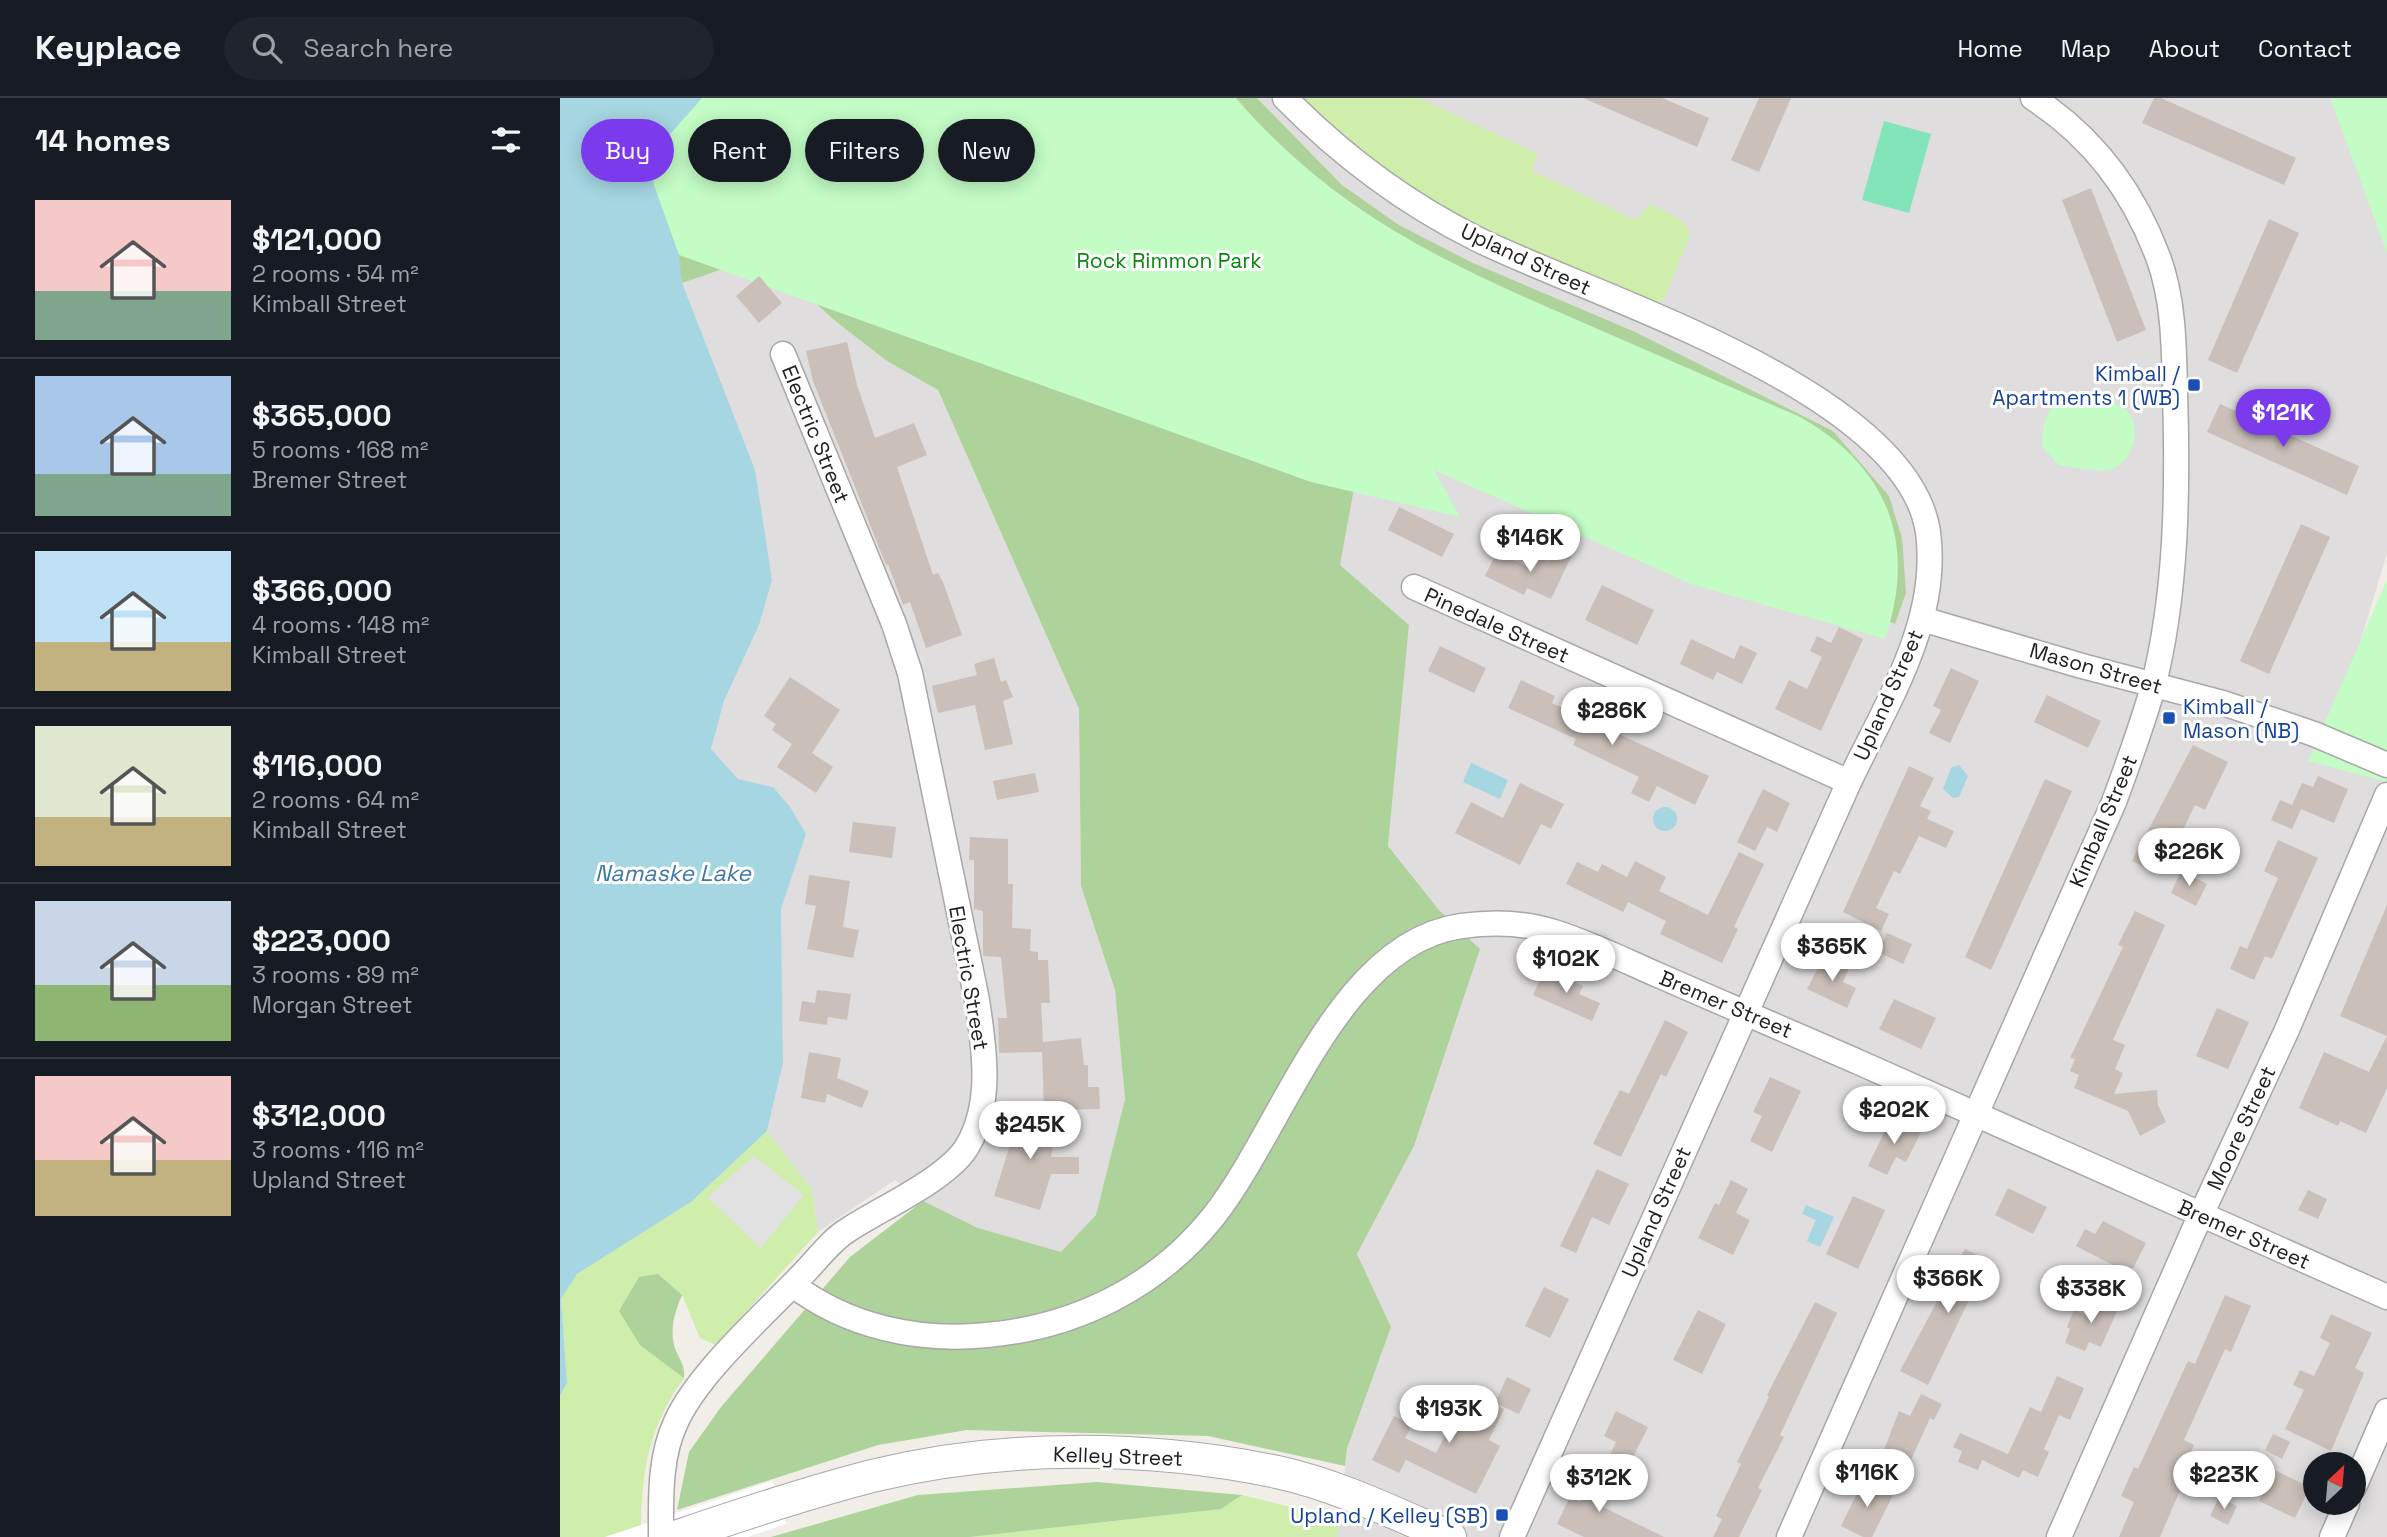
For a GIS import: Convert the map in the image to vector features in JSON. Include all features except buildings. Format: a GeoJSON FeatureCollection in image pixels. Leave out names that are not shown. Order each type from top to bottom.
{"type":"FeatureCollection","features":[{"type":"Feature","properties":{"kind":"street","name":"Upland Street"},"geometry":{"type":"LineString","coordinates":[[1285,98],[1349,158],[1433,215],[1478,240],[1666,321],[1783,378],[1829,406],[1869,438],[1905,478],[1919,502],[1927,529],[1928,583],[1922,619],[1907,662],[1849,782],[1745,1012],[1512,1537]]}},
{"type":"Feature","properties":{"kind":"street","name":"Kimball Street"},"geometry":{"type":"LineString","coordinates":[[1788,1537],[2114,802],[2153,685],[2168,598],[2177,462],[2174,359],[2165,283],[2159,258],[2138,210],[2110,167],[2076,128],[2033,98]]}},
{"type":"Feature","properties":{"kind":"street","name":"Electric Street"},"geometry":{"type":"LineString","coordinates":[[661,1537],[663,1469],[675,1423],[710,1374],[844,1232],[952,1166],[967,1147],[978,1125],[984,1075],[977,1000],[910,673],[894,624],[783,354]]}},
{"type":"Feature","properties":{"kind":"street","name":"Pinedale Street"},"geometry":{"type":"LineString","coordinates":[[1414,587],[1849,782]]}},
{"type":"Feature","properties":{"kind":"street","name":"Mason Street"},"geometry":{"type":"LineString","coordinates":[[1922,619],[2223,703],[2304,731],[2387,765]]}},
{"type":"Feature","properties":{"kind":"street","name":"Moore Street"},"geometry":{"type":"LineString","coordinates":[[2059,1537],[2201,1215],[2286,1032],[2387,795]]}},
{"type":"Feature","properties":{"kind":"street","name":"Bremer Street"},"geometry":{"type":"LineString","coordinates":[[793,1284],[818,1304],[853,1320],[911,1334],[963,1338],[1017,1333],[1069,1319],[1117,1298],[1160,1270],[1214,1215],[1322,1040],[1365,978],[1406,947],[1455,927],[1506,923],[1555,932],[1745,1012],[2387,1297]]}},
{"type":"Feature","properties":{"kind":"street"},"geometry":{"type":"LineString","coordinates":[[2366,1459],[2387,1411]]}},
{"type":"Feature","properties":{"kind":"street","name":"Kelley Street"},"geometry":{"type":"LineString","coordinates":[[675,1537],[779,1502],[875,1476],[956,1461],[1102,1452],[1182,1456],[1278,1473],[1329,1487],[1450,1537]]}},
{"type":"Feature","properties":{"kind":"street"},"geometry":{"type":"LineString","coordinates":[[2332,1537],[2341,1516]]}},
{"type":"Feature","properties":{"kind":"shaded area"},"geometry":{"type":"Polygon","coordinates":[[[1257,98],[2341,98],[2387,214],[2387,553],[2337,721],[2387,736],[2387,1537],[1337,1537],[1347,1450],[1391,1327],[1357,1254],[1414,1146],[1480,949],[1439,910],[1388,846],[1409,625],[1340,565],[1356,478],[1416,462],[1894,624],[1906,593],[1676,352],[1473,263],[1399,225],[1342,185],[1257,98]]]}},
{"type":"Feature","properties":{"kind":"shaded area"},"geometry":{"type":"Polygon","coordinates":[[[761,256],[839,324],[887,361],[938,390],[1079,709],[1081,886],[1115,990],[1125,1099],[1096,1216],[1061,1252],[978,1228],[923,1201],[895,1180],[818,1232],[812,1189],[767,1131],[783,1063],[781,909],[806,834],[773,787],[737,779],[711,749],[724,701],[759,625],[682,283],[761,256]]]}},
{"type":"Feature","properties":{"kind":"shaded area"},"geometry":{"type":"Polygon","coordinates":[[[754,1156],[804,1195],[761,1248],[707,1197],[754,1156]]]}},
{"type":"Feature","properties":{"kind":"green space"},"geometry":{"type":"Polygon","coordinates":[[[702,98],[1257,98],[1342,185],[1399,225],[1473,263],[1635,332],[1833,431],[1889,496],[1902,538],[1906,593],[1895,624],[1416,462],[1356,478],[1340,565],[1409,625],[1388,846],[1439,910],[1480,949],[1414,1146],[1357,1254],[1391,1327],[1347,1449],[1345,1466],[1208,1436],[967,1430],[878,1445],[677,1510],[689,1452],[721,1407],[850,1257],[923,1201],[978,1228],[1061,1252],[1096,1215],[1125,1099],[1115,990],[1081,886],[1079,709],[938,390],[887,361],[839,324],[761,256],[682,283],[664,182],[674,182],[674,130],[702,98]]]}},
{"type":"Feature","properties":{"kind":"green space","name":"Rock Rimmon Park"},"geometry":{"type":"Polygon","coordinates":[[[702,98],[1236,98],[1274,139],[1313,174],[1396,232],[1534,301],[1798,416],[1829,436],[1854,458],[1873,483],[1887,510],[1895,539],[1898,570],[1894,604],[1885,639],[1691,584],[1434,470],[1460,517],[1311,482],[679,255],[652,182],[674,182],[674,128],[702,98]]]}},
{"type":"Feature","properties":{"kind":"green space"},"geometry":{"type":"Polygon","coordinates":[[[1297,98],[1419,98],[1538,154],[1532,171],[1636,220],[1649,204],[1680,219],[1690,236],[1664,299],[1655,305],[1489,235],[1371,165],[1297,98]]]}},
{"type":"Feature","properties":{"kind":"green space"},"geometry":{"type":"Polygon","coordinates":[[[2330,98],[2387,98],[2387,253],[2330,98]]]}},
{"type":"Feature","properties":{"kind":"green space"},"geometry":{"type":"Polygon","coordinates":[[[1884,121],[1931,134],[1909,213],[1862,200],[1884,121]]]}},
{"type":"Feature","properties":{"kind":"green space"},"geometry":{"type":"Polygon","coordinates":[[[2073,396],[2110,402],[2129,413],[2135,431],[2134,442],[2125,460],[2117,467],[2097,470],[2059,465],[2042,447],[2047,415],[2056,405],[2073,396]]]}},
{"type":"Feature","properties":{"kind":"green space"},"geometry":{"type":"Polygon","coordinates":[[[2387,580],[2387,782],[2308,761],[2387,580]]]}},
{"type":"Feature","properties":{"kind":"green space"},"geometry":{"type":"Polygon","coordinates":[[[767,1131],[812,1189],[818,1232],[716,1345],[700,1338],[682,1295],[658,1274],[664,1361],[684,1378],[654,1434],[645,1473],[641,1537],[560,1537],[560,1396],[567,1383],[561,1299],[577,1274],[691,1202],[767,1131]]]}},
{"type":"Feature","properties":{"kind":"green space"},"geometry":{"type":"Polygon","coordinates":[[[658,1274],[682,1295],[675,1316],[673,1336],[684,1378],[640,1345],[619,1311],[639,1277],[658,1274]]]}},
{"type":"Feature","properties":{"kind":"green space"},"geometry":{"type":"Polygon","coordinates":[[[1097,1482],[1242,1495],[1221,1509],[970,1537],[771,1537],[918,1495],[1097,1482]]]}},
{"type":"Feature","properties":{"kind":"green space"},"geometry":{"type":"Polygon","coordinates":[[[1242,1495],[1339,1519],[1337,1537],[970,1537],[1221,1509],[1242,1495]]]}},
{"type":"Feature","properties":{"kind":"water","name":"Namaske Lake"},"geometry":{"type":"Polygon","coordinates":[[[560,98],[702,98],[674,130],[674,119],[581,119],[581,182],[654,182],[679,255],[682,283],[755,470],[772,580],[759,625],[724,701],[711,749],[738,779],[773,787],[790,807],[806,834],[781,909],[783,1063],[767,1131],[691,1202],[577,1274],[561,1299],[567,1383],[560,1396],[560,98]]]}},
{"type":"Feature","properties":{"kind":"water"},"geometry":{"type":"Polygon","coordinates":[[[1471,763],[1508,780],[1500,799],[1463,782],[1471,763]]]}},
{"type":"Feature","properties":{"kind":"water"},"geometry":{"type":"Polygon","coordinates":[[[1959,765],[1968,776],[1959,797],[1953,798],[1943,789],[1951,768],[1959,765]]]}},
{"type":"Feature","properties":{"kind":"water"},"geometry":{"type":"Polygon","coordinates":[[[1665,807],[1674,810],[1677,819],[1674,828],[1665,831],[1656,828],[1653,819],[1656,810],[1665,807]]]}},
{"type":"Feature","properties":{"kind":"water"},"geometry":{"type":"Polygon","coordinates":[[[1806,1205],[1834,1217],[1820,1247],[1807,1241],[1816,1220],[1802,1214],[1806,1205]]]}},
{"type":"Feature","properties":{"kind":"pier"},"geometry":{"type":"Polygon","coordinates":[[[772,1481],[786,1524],[748,1537],[605,1537],[772,1481]]]}},
{"type":"Feature","properties":{"kind":"place","name":"Kimball / Apartments 1 (WB)"},"geometry":{"type":"Point","coordinates":[2194,385]}},
{"type":"Feature","properties":{"kind":"place","name":"Kimball / Mason (NB)"},"geometry":{"type":"Point","coordinates":[2169,718]}},
{"type":"Feature","properties":{"kind":"place","name":"Upland / Kelley (SB)"},"geometry":{"type":"Point","coordinates":[1502,1515]}}]}
